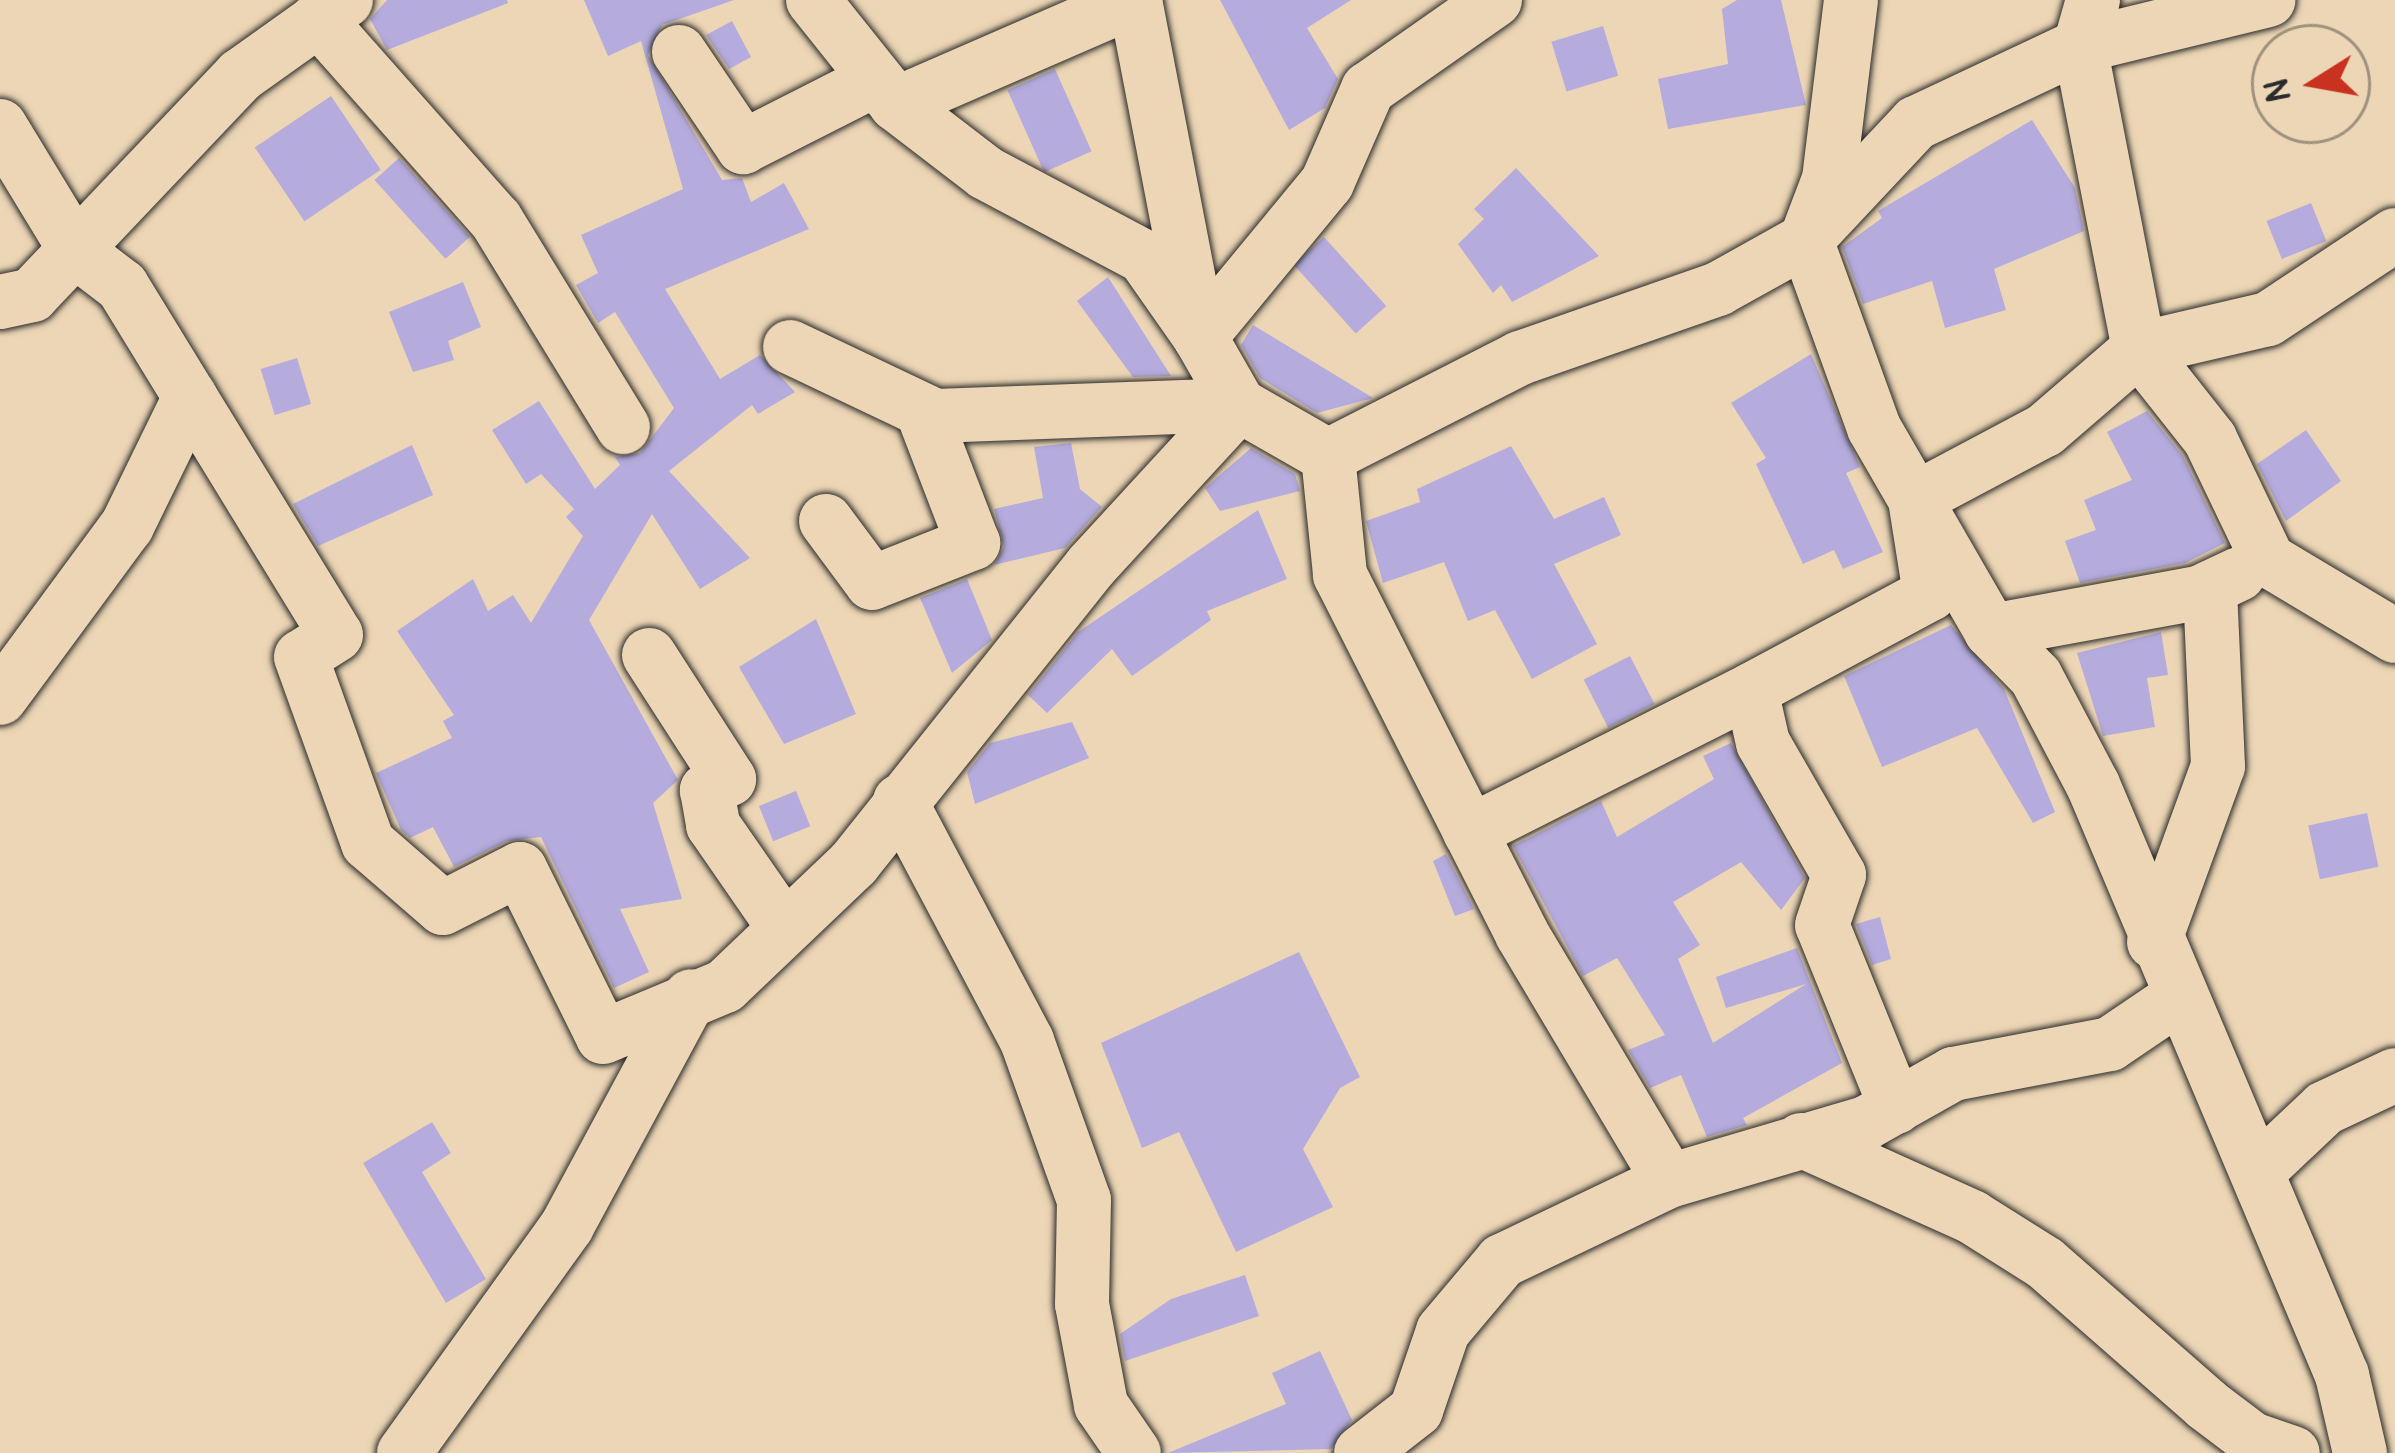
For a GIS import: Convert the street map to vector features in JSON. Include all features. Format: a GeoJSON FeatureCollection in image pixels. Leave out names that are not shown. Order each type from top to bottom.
{"type":"FeatureCollection","features":[{"type":"Feature","properties":{"kind":"street"},"geometry":{"type":"LineString","coordinates":[[813,0],[885,92],[986,173],[1144,257],[1239,405],[1328,456]]}},
{"type":"Feature","properties":{"kind":"street"},"geometry":{"type":"LineString","coordinates":[[680,52],[743,147],[1135,0],[1200,338]]}},
{"type":"Feature","properties":{"kind":"street"},"geometry":{"type":"LineString","coordinates":[[1200,338],[1327,183],[1368,89],[1495,0]]}},
{"type":"Feature","properties":{"kind":"street"},"geometry":{"type":"LineString","coordinates":[[1851,0],[1829,179],[1806,240],[1874,428],[1991,631],[2036,677],[2093,785],[2154,942],[2342,1375],[2360,1453]]}},
{"type":"Feature","properties":{"kind":"street"},"geometry":{"type":"LineString","coordinates":[[1328,456],[1520,358],[1718,289],[1806,240],[1916,123],[2086,23],[2267,0]]}},
{"type":"Feature","properties":{"kind":"street"},"geometry":{"type":"LineString","coordinates":[[0,302],[32,295],[241,75],[332,9],[496,220],[623,427]]}},
{"type":"Feature","properties":{"kind":"street"},"geometry":{"type":"LineString","coordinates":[[2086,23],[2139,349],[2210,439],[2268,560],[2395,636]]}},
{"type":"Feature","properties":{"kind":"street"},"geometry":{"type":"LineString","coordinates":[[0,127],[76,251],[122,286],[336,635],[301,657],[368,843],[443,908],[520,869],[603,1036],[691,996],[725,986],[854,863],[1091,566],[1239,405]]}},
{"type":"Feature","properties":{"kind":"street"},"geometry":{"type":"LineString","coordinates":[[1916,500],[2045,430],[2139,349],[2268,320],[2395,235]]}},
{"type":"Feature","properties":{"kind":"street"},"geometry":{"type":"LineString","coordinates":[[790,347],[922,410],[1103,416],[1239,405]]}},
{"type":"Feature","properties":{"kind":"street"},"geometry":{"type":"LineString","coordinates":[[0,698],[128,526],[190,397]]}},
{"type":"Feature","properties":{"kind":"street"},"geometry":{"type":"LineString","coordinates":[[826,520],[872,583],[973,543],[922,410]]}},
{"type":"Feature","properties":{"kind":"street"},"geometry":{"type":"LineString","coordinates":[[1328,456],[1340,575],[1470,832],[1670,1181]]}},
{"type":"Feature","properties":{"kind":"street"},"geometry":{"type":"LineString","coordinates":[[1470,832],[1930,594],[1916,500]]}},
{"type":"Feature","properties":{"kind":"street"},"geometry":{"type":"LineString","coordinates":[[1991,631],[2210,588],[2268,560]]}},
{"type":"Feature","properties":{"kind":"street"},"geometry":{"type":"LineString","coordinates":[[2154,942],[2218,766],[2210,588]]}},
{"type":"Feature","properties":{"kind":"street"},"geometry":{"type":"LineString","coordinates":[[650,655],[729,779],[707,790],[713,825],[783,926]]}},
{"type":"Feature","properties":{"kind":"street"},"geometry":{"type":"LineString","coordinates":[[1750,690],[1763,742],[1839,875],[1822,925],[1896,1107]]}},
{"type":"Feature","properties":{"kind":"street"},"geometry":{"type":"LineString","coordinates":[[900,802],[1028,1042],[1084,1200],[1082,1304],[1101,1405],[1134,1453]]}},
{"type":"Feature","properties":{"kind":"street"},"geometry":{"type":"LineString","coordinates":[[404,1453],[567,1226],[691,996]]}},
{"type":"Feature","properties":{"kind":"street"},"geometry":{"type":"LineString","coordinates":[[1361,1453],[1416,1410],[1443,1331],[1502,1261],[1670,1181],[1896,1107],[1953,1074],[2110,1044],[2178,998]]}},
{"type":"Feature","properties":{"kind":"street"},"geometry":{"type":"LineString","coordinates":[[2257,1172],[2326,1108],[2395,1075]]}},
{"type":"Feature","properties":{"kind":"street"},"geometry":{"type":"LineString","coordinates":[[1801,1140],[2027,1251],[2114,1315],[2207,1405],[2252,1438],[2294,1453]]}},
{"type":"Feature","properties":{"kind":"building"},"geometry":{"type":"Polygon","coordinates":[[[387,0],[508,3],[387,50],[370,19],[387,0]]]}},
{"type":"Feature","properties":{"kind":"building"},"geometry":{"type":"Polygon","coordinates":[[[584,0],[734,0],[662,25],[648,55],[722,180],[742,178],[751,202],[784,183],[809,229],[665,289],[720,379],[760,355],[795,392],[758,414],[752,405],[669,471],[750,558],[700,589],[652,514],[589,620],[678,780],[653,803],[682,899],[620,909],[649,972],[614,988],[541,837],[507,841],[454,867],[433,827],[410,838],[401,830],[376,773],[452,738],[443,721],[454,715],[397,631],[473,579],[488,611],[513,595],[531,623],[583,536],[566,517],[574,509],[541,474],[526,484],[492,430],[539,401],[595,489],[620,465],[615,457],[640,453],[674,408],[615,312],[598,323],[576,285],[598,273],[581,235],[683,189],[641,41],[608,56],[584,0]]]}},
{"type":"Feature","properties":{"kind":"building"},"geometry":{"type":"Polygon","coordinates":[[[1220,0],[1351,0],[1307,28],[1338,79],[1325,108],[1289,130],[1220,0]]]}},
{"type":"Feature","properties":{"kind":"building"},"geometry":{"type":"Polygon","coordinates":[[[1737,0],[1781,0],[1806,105],[1668,129],[1658,79],[1728,64],[1722,9],[1737,0]]]}},
{"type":"Feature","properties":{"kind":"building"},"geometry":{"type":"Polygon","coordinates":[[[732,21],[751,57],[729,69],[706,35],[732,21]]]}},
{"type":"Feature","properties":{"kind":"building"},"geometry":{"type":"Polygon","coordinates":[[[1603,26],[1618,76],[1567,92],[1551,42],[1603,26]]]}},
{"type":"Feature","properties":{"kind":"building"},"geometry":{"type":"Polygon","coordinates":[[[1055,69],[1092,151],[1044,172],[1007,90],[1055,69]]]}},
{"type":"Feature","properties":{"kind":"building"},"geometry":{"type":"Polygon","coordinates":[[[331,96],[381,170],[304,221],[255,147],[331,96]]]}},
{"type":"Feature","properties":{"kind":"building"},"geometry":{"type":"Polygon","coordinates":[[[2032,120],[2075,188],[2084,231],[1994,269],[2006,310],[1945,328],[1932,281],[1863,304],[1842,247],[1882,218],[1878,211],[2032,120]]]}},
{"type":"Feature","properties":{"kind":"building"},"geometry":{"type":"Polygon","coordinates":[[[399,158],[470,237],[445,259],[374,180],[399,158]]]}},
{"type":"Feature","properties":{"kind":"building"},"geometry":{"type":"Polygon","coordinates":[[[1516,168],[1599,256],[1512,302],[1501,285],[1493,293],[1458,244],[1484,219],[1474,209],[1516,168]]]}},
{"type":"Feature","properties":{"kind":"building"},"geometry":{"type":"Polygon","coordinates":[[[2311,203],[2326,241],[2282,259],[2266,221],[2311,203]]]}},
{"type":"Feature","properties":{"kind":"building"},"geometry":{"type":"Polygon","coordinates":[[[1324,237],[1386,306],[1356,334],[1294,264],[1324,237]]]}},
{"type":"Feature","properties":{"kind":"building"},"geometry":{"type":"Polygon","coordinates":[[[1108,277],[1171,376],[1133,377],[1077,301],[1108,277]]]}},
{"type":"Feature","properties":{"kind":"building"},"geometry":{"type":"Polygon","coordinates":[[[463,282],[481,327],[448,341],[454,360],[413,372],[389,312],[463,282]]]}},
{"type":"Feature","properties":{"kind":"building"},"geometry":{"type":"Polygon","coordinates":[[[1253,325],[1373,398],[1317,413],[1260,378],[1241,345],[1253,325]]]}},
{"type":"Feature","properties":{"kind":"building"},"geometry":{"type":"Polygon","coordinates":[[[1811,354],[1860,467],[1846,473],[1883,552],[1843,569],[1834,550],[1803,564],[1756,464],[1766,458],[1731,403],[1811,354]]]}},
{"type":"Feature","properties":{"kind":"building"},"geometry":{"type":"Polygon","coordinates":[[[297,358],[311,404],[275,415],[261,369],[297,358]]]}},
{"type":"Feature","properties":{"kind":"building"},"geometry":{"type":"Polygon","coordinates":[[[2147,411],[2183,456],[2225,543],[2185,563],[2080,583],[2065,541],[2096,530],[2084,500],[2132,480],[2107,432],[2147,411]]]}},
{"type":"Feature","properties":{"kind":"building"},"geometry":{"type":"Polygon","coordinates":[[[2306,430],[2341,481],[2286,521],[2257,464],[2306,430]]]}},
{"type":"Feature","properties":{"kind":"building"},"geometry":{"type":"Polygon","coordinates":[[[1071,443],[1080,489],[1102,507],[1065,548],[994,565],[1004,547],[994,509],[1043,498],[1034,447],[1071,443]]]}},
{"type":"Feature","properties":{"kind":"building"},"geometry":{"type":"Polygon","coordinates":[[[412,445],[433,495],[318,546],[293,504],[412,445]]]}},
{"type":"Feature","properties":{"kind":"building"},"geometry":{"type":"Polygon","coordinates":[[[1511,446],[1554,519],[1604,497],[1621,535],[1554,564],[1597,644],[1532,679],[1495,610],[1468,621],[1444,562],[1383,583],[1366,521],[1420,502],[1417,489],[1511,446]]]}},
{"type":"Feature","properties":{"kind":"building"},"geometry":{"type":"Polygon","coordinates":[[[1251,448],[1295,474],[1300,491],[1220,511],[1205,488],[1251,448]]]}},
{"type":"Feature","properties":{"kind":"building"},"geometry":{"type":"Polygon","coordinates":[[[1258,510],[1287,579],[1207,611],[1211,620],[1132,676],[1112,649],[1047,713],[1028,695],[1078,632],[1258,510]]]}},
{"type":"Feature","properties":{"kind":"building"},"geometry":{"type":"Polygon","coordinates":[[[967,579],[992,640],[952,673],[920,598],[967,579]]]}},
{"type":"Feature","properties":{"kind":"building"},"geometry":{"type":"Polygon","coordinates":[[[816,619],[856,714],[784,744],[739,667],[816,619]]]}},
{"type":"Feature","properties":{"kind":"building"},"geometry":{"type":"Polygon","coordinates":[[[1951,625],[2004,689],[2055,812],[2033,823],[1977,728],[1882,767],[1844,676],[1951,625]]]}},
{"type":"Feature","properties":{"kind":"building"},"geometry":{"type":"Polygon","coordinates":[[[2161,632],[2168,675],[2147,678],[2155,727],[2103,736],[2077,653],[2161,632]]]}},
{"type":"Feature","properties":{"kind":"building"},"geometry":{"type":"Polygon","coordinates":[[[1630,656],[1655,704],[1608,728],[1584,680],[1630,656]]]}},
{"type":"Feature","properties":{"kind":"building"},"geometry":{"type":"Polygon","coordinates":[[[1072,722],[1089,758],[975,804],[967,772],[990,743],[1072,722]]]}},
{"type":"Feature","properties":{"kind":"building"},"geometry":{"type":"Polygon","coordinates":[[[1731,743],[1805,878],[1781,910],[1741,862],[1673,902],[1700,945],[1678,959],[1713,1043],[1806,984],[1726,1008],[1716,977],[1797,948],[1842,1063],[1743,1118],[1747,1125],[1707,1137],[1681,1075],[1650,1088],[1628,1050],[1665,1035],[1617,958],[1583,976],[1513,846],[1601,801],[1617,837],[1714,779],[1703,756],[1731,743]]]}},
{"type":"Feature","properties":{"kind":"building"},"geometry":{"type":"Polygon","coordinates":[[[796,791],[810,826],[773,841],[759,806],[796,791]]]}},
{"type":"Feature","properties":{"kind":"building"},"geometry":{"type":"Polygon","coordinates":[[[2367,813],[2378,867],[2320,879],[2308,825],[2367,813]]]}},
{"type":"Feature","properties":{"kind":"building"},"geometry":{"type":"Polygon","coordinates":[[[1446,854],[1474,909],[1455,916],[1433,861],[1446,854]]]}},
{"type":"Feature","properties":{"kind":"building"},"geometry":{"type":"Polygon","coordinates":[[[1880,917],[1891,959],[1872,965],[1856,924],[1880,917]]]}},
{"type":"Feature","properties":{"kind":"building"},"geometry":{"type":"Polygon","coordinates":[[[1299,952],[1360,1077],[1340,1088],[1303,1149],[1333,1207],[1236,1252],[1179,1132],[1142,1148],[1101,1043],[1299,952]]]}},
{"type":"Feature","properties":{"kind":"building"},"geometry":{"type":"Polygon","coordinates":[[[432,1122],[451,1153],[422,1172],[486,1279],[446,1303],[363,1163],[432,1122]]]}},
{"type":"Feature","properties":{"kind":"building"},"geometry":{"type":"Polygon","coordinates":[[[1245,1275],[1259,1316],[1125,1361],[1120,1334],[1171,1299],[1245,1275]]]}},
{"type":"Feature","properties":{"kind":"building"},"geometry":{"type":"Polygon","coordinates":[[[1320,1351],[1352,1420],[1331,1449],[1168,1453],[1286,1404],[1272,1373],[1320,1351]]]}}]}
